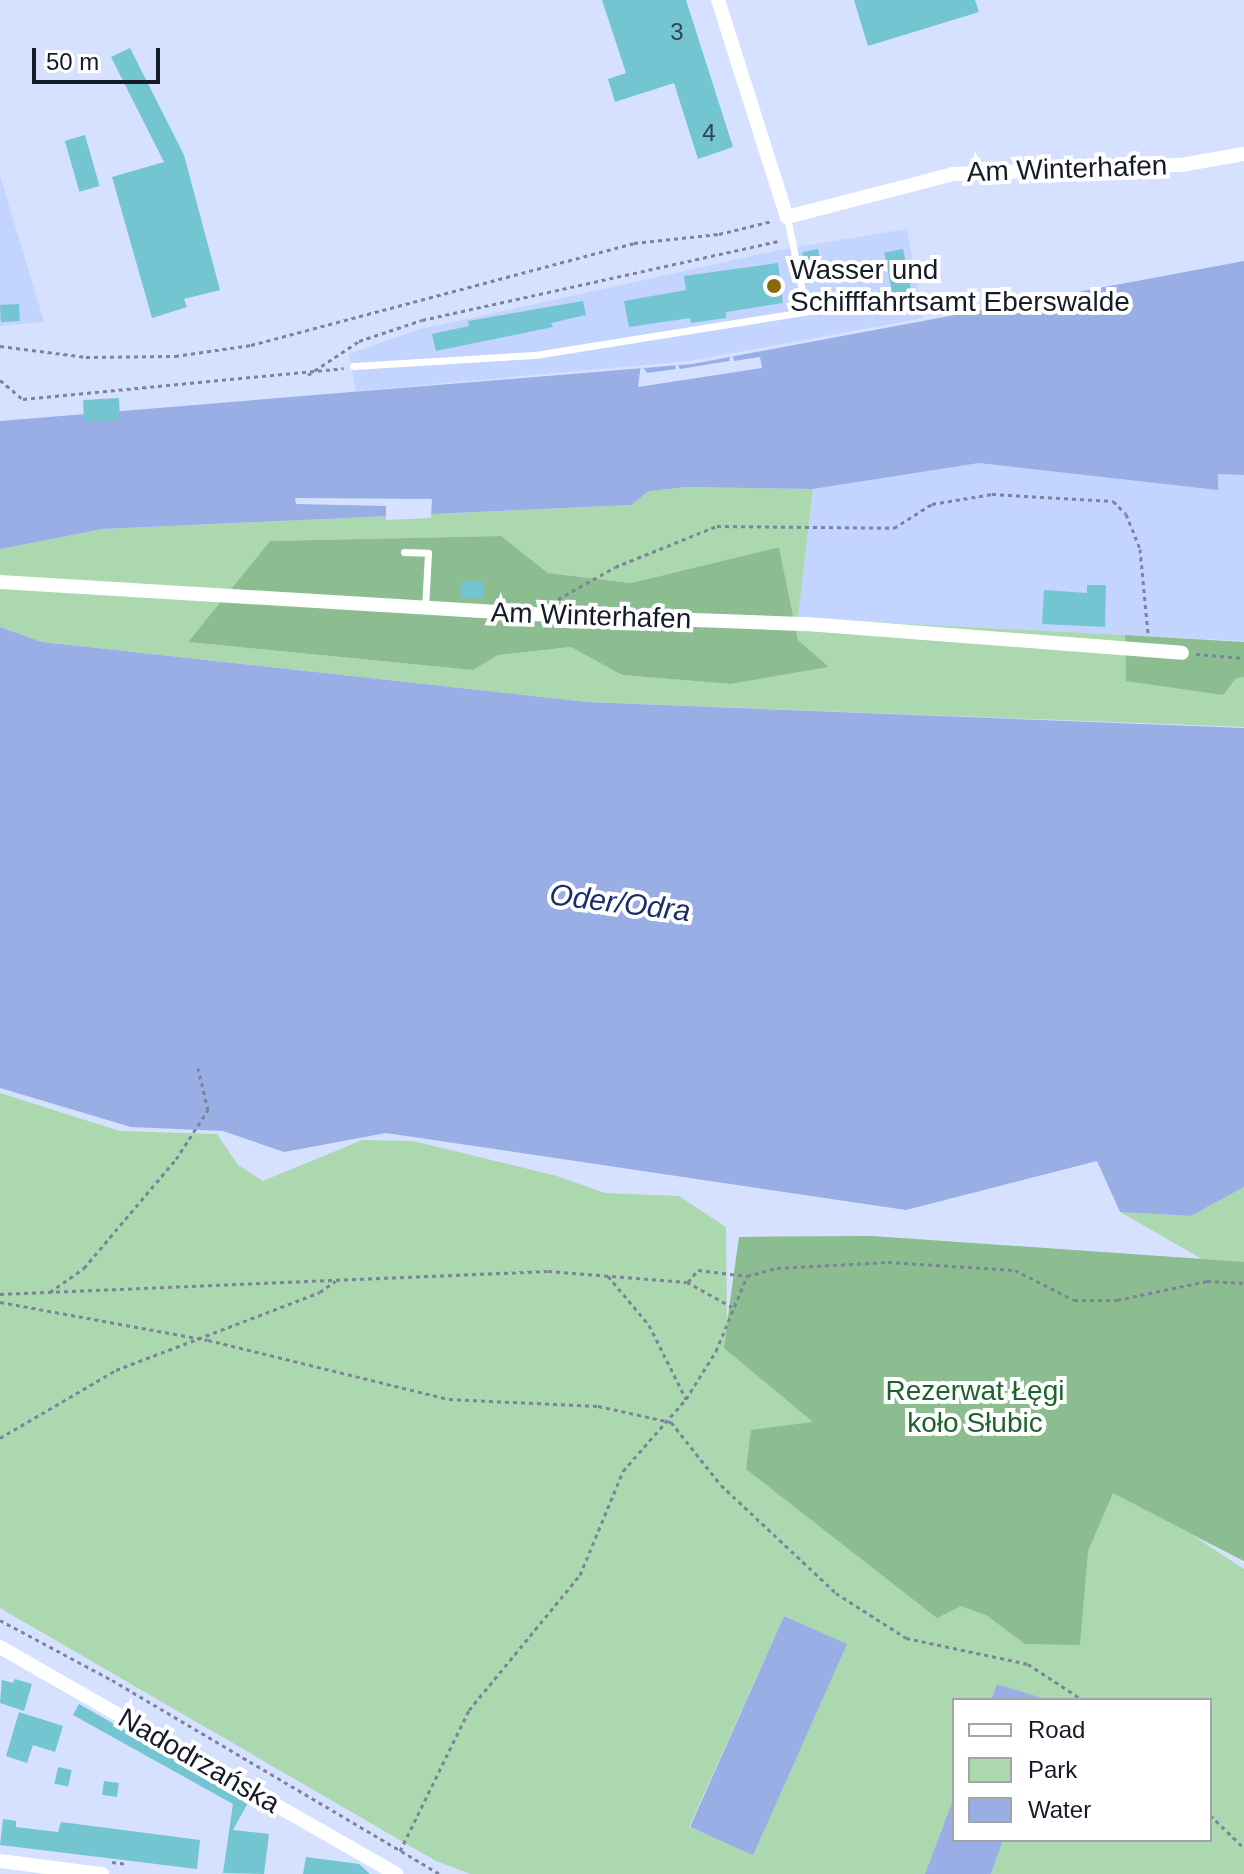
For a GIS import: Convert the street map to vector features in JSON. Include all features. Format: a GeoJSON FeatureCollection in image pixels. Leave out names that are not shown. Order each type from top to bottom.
{"type":"FeatureCollection","features":[{"type":"Feature","properties":{"kind":"street"},"geometry":{"type":"LineString","coordinates":[[718,0],[787,217]]}},
{"type":"Feature","properties":{"kind":"street","name":"Am Winterhafen"},"geometry":{"type":"LineString","coordinates":[[787,217],[953,174],[1181,165],[1244,154]]}},
{"type":"Feature","properties":{"kind":"street","name":"Am Winterhafen"},"geometry":{"type":"LineString","coordinates":[[0,582],[425,608],[807,624],[1182,653]]}},
{"type":"Feature","properties":{"kind":"street","name":"Nadodrzańska"},"geometry":{"type":"LineString","coordinates":[[0,1647],[397,1874]]}},
{"type":"Feature","properties":{"kind":"street"},"geometry":{"type":"LineString","coordinates":[[0,1861],[98,1874]]}},
{"type":"Feature","properties":{"kind":"lane"},"geometry":{"type":"LineString","coordinates":[[787,217],[788,238],[806,310]]}},
{"type":"Feature","properties":{"kind":"lane"},"geometry":{"type":"LineString","coordinates":[[353,366],[535,355],[879,300]]}},
{"type":"Feature","properties":{"kind":"lane"},"geometry":{"type":"LineString","coordinates":[[404,552],[428,553],[425,608]]}},
{"type":"Feature","properties":{"kind":"path"},"geometry":{"type":"LineString","coordinates":[[0,346],[86,357],[175,356],[251,345],[634,243],[719,234],[787,217]]}},
{"type":"Feature","properties":{"kind":"path"},"geometry":{"type":"LineString","coordinates":[[308,375],[359,341],[422,320],[788,238]]}},
{"type":"Feature","properties":{"kind":"path"},"geometry":{"type":"LineString","coordinates":[[0,380],[23,399],[308,375],[353,366]]}},
{"type":"Feature","properties":{"kind":"path"},"geometry":{"type":"LineString","coordinates":[[554,601],[615,567],[717,526],[894,528],[932,504],[992,494],[1113,501],[1126,514],[1140,549],[1149,638]]}},
{"type":"Feature","properties":{"kind":"path"},"geometry":{"type":"LineString","coordinates":[[1182,653],[1244,658]]}},
{"type":"Feature","properties":{"kind":"path"},"geometry":{"type":"LineString","coordinates":[[50,1292],[84,1268],[176,1159],[208,1110],[198,1068]]}},
{"type":"Feature","properties":{"kind":"path"},"geometry":{"type":"LineString","coordinates":[[687,1282],[698,1270],[747,1276],[777,1268],[888,1262],[1015,1270],[1074,1300],[1117,1300],[1207,1281],[1244,1283]]}},
{"type":"Feature","properties":{"kind":"path"},"geometry":{"type":"LineString","coordinates":[[0,1294],[548,1271],[687,1282],[732,1307]]}},
{"type":"Feature","properties":{"kind":"path"},"geometry":{"type":"LineString","coordinates":[[608,1276],[649,1325],[686,1399]]}},
{"type":"Feature","properties":{"kind":"path"},"geometry":{"type":"LineString","coordinates":[[400,1851],[469,1710],[580,1575],[623,1471],[671,1422],[686,1399],[716,1351],[747,1276]]}},
{"type":"Feature","properties":{"kind":"path"},"geometry":{"type":"LineString","coordinates":[[0,1438],[116,1370],[194,1337],[288,1305],[336,1281]]}},
{"type":"Feature","properties":{"kind":"path"},"geometry":{"type":"LineString","coordinates":[[0,1302],[194,1337],[369,1375],[449,1399],[598,1406],[671,1422],[721,1485],[836,1593],[906,1638],[1028,1664],[1080,1698]]}},
{"type":"Feature","properties":{"kind":"path"},"geometry":{"type":"LineString","coordinates":[[0,1620],[440,1874]]}},
{"type":"Feature","properties":{"kind":"path"},"geometry":{"type":"LineString","coordinates":[[1212,1817],[1244,1848]]}},
{"type":"Feature","properties":{"kind":"shaded area"},"geometry":{"type":"Polygon","coordinates":[[[0,176],[44,322],[0,326],[0,176]]]}},
{"type":"Feature","properties":{"kind":"shaded area"},"geometry":{"type":"Polygon","coordinates":[[[907,229],[923,318],[690,361],[356,391],[349,354],[417,330],[779,250],[907,229]]]}},
{"type":"Feature","properties":{"kind":"shaded area"},"geometry":{"type":"Polygon","coordinates":[[[979,463],[1217,489],[1218,474],[1244,475],[1244,641],[798,618],[813,489],[979,463]]]}},
{"type":"Feature","properties":{"kind":"green space"},"geometry":{"type":"Polygon","coordinates":[[[687,487],[813,489],[798,618],[1125,635],[1126,681],[1244,677],[1244,727],[587,702],[42,642],[0,627],[0,549],[103,529],[631,505],[649,491],[687,487]],[[501,536],[270,541],[188,642],[473,670],[498,655],[571,647],[622,675],[731,684],[829,667],[798,640],[779,547],[631,583],[548,573],[501,536]]]}},
{"type":"Feature","properties":{"kind":"green space"},"geometry":{"type":"Polygon","coordinates":[[[501,536],[548,573],[631,583],[779,547],[798,640],[829,667],[731,684],[622,675],[571,647],[498,655],[473,670],[188,642],[270,541],[501,536]]]}},
{"type":"Feature","properties":{"kind":"green space"},"geometry":{"type":"Polygon","coordinates":[[[1125,635],[1244,642],[1244,677],[1236,678],[1223,695],[1126,681],[1125,635]]]}},
{"type":"Feature","properties":{"kind":"green space"},"geometry":{"type":"Polygon","coordinates":[[[0,1093],[120,1131],[217,1134],[238,1165],[263,1181],[362,1140],[413,1141],[557,1176],[605,1193],[679,1196],[726,1227],[727,1321],[739,1237],[871,1236],[1202,1259],[1120,1212],[1191,1216],[1244,1187],[1244,1561],[1192,1535],[1244,1569],[1244,1874],[991,1874],[1002,1842],[1212,1842],[1212,1698],[1042,1698],[997,1684],[992,1698],[952,1698],[952,1802],[925,1874],[471,1874],[436,1861],[0,1608],[0,1093]],[[784,1616],[689,1827],[747,1851],[846,1644],[784,1616]]]}},
{"type":"Feature","properties":{"kind":"green space","name":"Rezerwat Łęgi koło Słubic"},"geometry":{"type":"Polygon","coordinates":[[[871,1236],[1244,1262],[1244,1561],[1113,1493],[1088,1551],[1080,1645],[1025,1644],[986,1615],[961,1606],[937,1618],[746,1469],[751,1430],[813,1422],[724,1348],[739,1237],[871,1236]]]}},
{"type":"Feature","properties":{"kind":"water"},"geometry":{"type":"Polygon","coordinates":[[[1244,261],[1244,475],[1218,474],[1218,490],[979,463],[813,489],[687,487],[649,491],[631,505],[103,529],[0,549],[0,421],[692,364],[1244,261]]]}},
{"type":"Feature","properties":{"kind":"water","name":"Oder/Odra"},"geometry":{"type":"Polygon","coordinates":[[[0,627],[42,642],[587,702],[1244,728],[1244,1187],[1191,1216],[1120,1212],[1097,1161],[906,1210],[386,1133],[284,1152],[223,1131],[131,1127],[0,1088],[0,627]]]}},
{"type":"Feature","properties":{"kind":"water"},"geometry":{"type":"Polygon","coordinates":[[[784,1616],[847,1644],[753,1855],[690,1827],[784,1616]]]}},
{"type":"Feature","properties":{"kind":"water"},"geometry":{"type":"Polygon","coordinates":[[[997,1684],[1042,1698],[992,1698],[997,1684]]]}},
{"type":"Feature","properties":{"kind":"water"},"geometry":{"type":"Polygon","coordinates":[[[952,1802],[952,1842],[1002,1842],[991,1874],[925,1874],[952,1802]]]}},
{"type":"Feature","properties":{"kind":"pier"},"geometry":{"type":"Polygon","coordinates":[[[732,352],[734,361],[760,357],[762,368],[638,387],[641,364],[647,373],[676,369],[675,361],[680,369],[729,361],[732,352]]]}},
{"type":"Feature","properties":{"kind":"pier"},"geometry":{"type":"Polygon","coordinates":[[[295,498],[432,499],[431,518],[386,520],[386,506],[296,504],[295,498]]]}},
{"type":"Feature","properties":{"kind":"building"},"geometry":{"type":"Polygon","coordinates":[[[602,0],[686,0],[733,147],[698,159],[674,83],[615,102],[608,79],[626,73],[602,0]]]}},
{"type":"Feature","properties":{"kind":"building"},"geometry":{"type":"Polygon","coordinates":[[[854,0],[975,0],[979,12],[868,46],[854,0]]]}},
{"type":"Feature","properties":{"kind":"building"},"geometry":{"type":"Polygon","coordinates":[[[130,48],[184,155],[220,290],[184,299],[187,307],[152,318],[112,177],[164,162],[111,57],[130,48]]]}},
{"type":"Feature","properties":{"kind":"building"},"geometry":{"type":"Polygon","coordinates":[[[85,135],[100,186],[79,192],[65,141],[85,135]]]}},
{"type":"Feature","properties":{"kind":"building"},"geometry":{"type":"Polygon","coordinates":[[[818,249],[824,277],[808,281],[802,252],[818,249]]]}},
{"type":"Feature","properties":{"kind":"building"},"geometry":{"type":"Polygon","coordinates":[[[903,249],[913,300],[894,304],[884,253],[903,249]]]}},
{"type":"Feature","properties":{"kind":"building"},"geometry":{"type":"Polygon","coordinates":[[[778,263],[783,303],[726,312],[726,318],[691,323],[690,318],[629,327],[624,301],[686,290],[684,276],[778,263]]]}},
{"type":"Feature","properties":{"kind":"building"},"geometry":{"type":"Polygon","coordinates":[[[583,301],[586,315],[551,323],[553,327],[436,351],[432,334],[469,326],[468,321],[583,301]]]}},
{"type":"Feature","properties":{"kind":"building"},"geometry":{"type":"Polygon","coordinates":[[[19,304],[20,321],[1,322],[0,305],[19,304]]]}},
{"type":"Feature","properties":{"kind":"building"},"geometry":{"type":"Polygon","coordinates":[[[119,398],[120,420],[84,422],[83,400],[119,398]]]}},
{"type":"Feature","properties":{"kind":"building"},"geometry":{"type":"Polygon","coordinates":[[[461,581],[484,582],[483,598],[460,597],[461,581]]]}},
{"type":"Feature","properties":{"kind":"building"},"geometry":{"type":"Polygon","coordinates":[[[1087,585],[1106,585],[1105,627],[1042,624],[1044,590],[1087,593],[1087,585]]]}},
{"type":"Feature","properties":{"kind":"building"},"geometry":{"type":"Polygon","coordinates":[[[15,1679],[32,1684],[24,1711],[0,1703],[2,1680],[13,1683],[15,1679]]]}},
{"type":"Feature","properties":{"kind":"building"},"geometry":{"type":"Polygon","coordinates":[[[79,1704],[249,1801],[233,1830],[269,1834],[264,1874],[223,1873],[233,1804],[73,1715],[79,1704]]]}},
{"type":"Feature","properties":{"kind":"building"},"geometry":{"type":"Polygon","coordinates":[[[19,1712],[63,1726],[55,1752],[33,1745],[27,1763],[6,1756],[19,1712]]]}},
{"type":"Feature","properties":{"kind":"building"},"geometry":{"type":"Polygon","coordinates":[[[58,1767],[72,1770],[68,1787],[54,1784],[58,1767]]]}},
{"type":"Feature","properties":{"kind":"building"},"geometry":{"type":"Polygon","coordinates":[[[104,1781],[119,1783],[117,1797],[102,1795],[104,1781]]]}},
{"type":"Feature","properties":{"kind":"building"},"geometry":{"type":"Polygon","coordinates":[[[3,1819],[16,1821],[16,1827],[58,1832],[61,1822],[200,1840],[197,1869],[0,1845],[3,1819]]]}},
{"type":"Feature","properties":{"kind":"building"},"geometry":{"type":"Polygon","coordinates":[[[306,1857],[359,1864],[370,1874],[303,1874],[306,1857]]]}},
{"type":"Feature","properties":{"kind":"place","name":"Wasser und Schifffahrtsamt Eberswalde"},"geometry":{"type":"Point","coordinates":[774,286]}}]}
